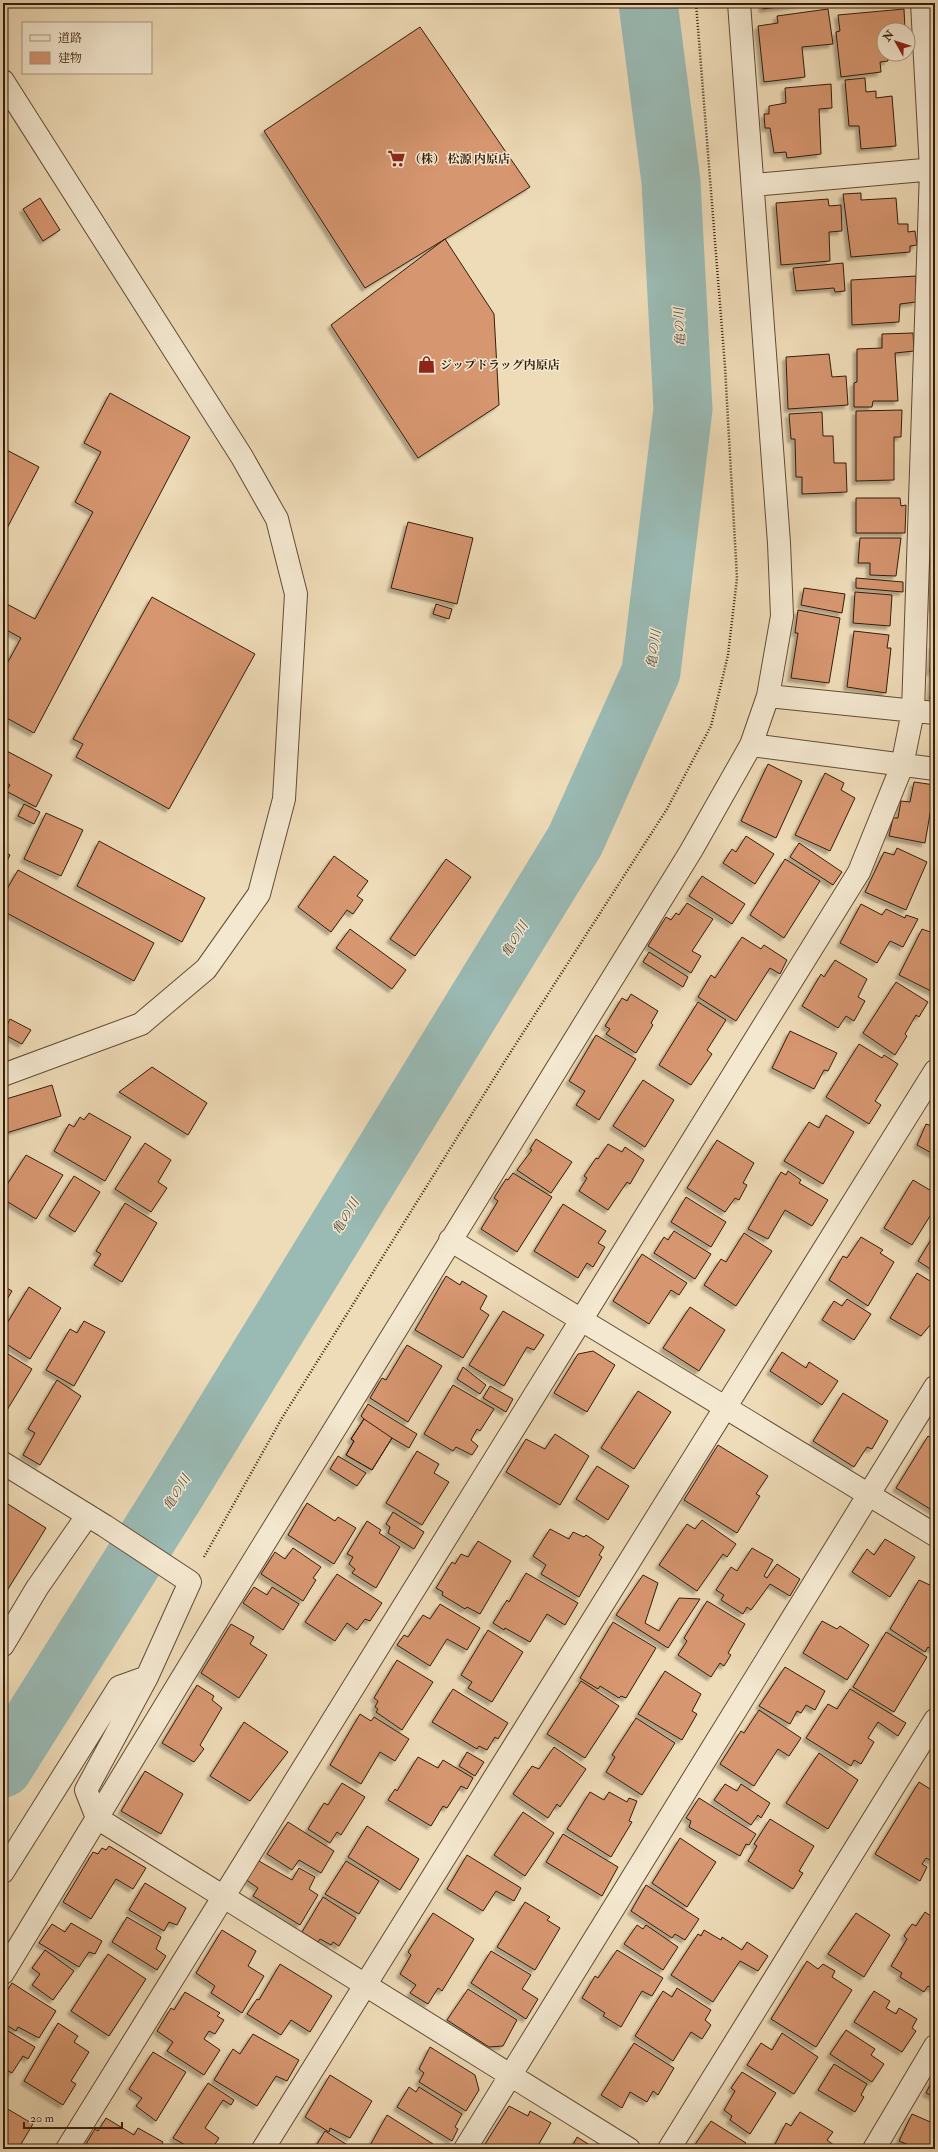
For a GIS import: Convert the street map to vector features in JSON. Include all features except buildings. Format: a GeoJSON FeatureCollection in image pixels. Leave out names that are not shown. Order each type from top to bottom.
{"type":"FeatureCollection","features":[{"type":"Feature","properties":{"kind":"street"},"geometry":{"type":"LineString","coordinates":[[3,1973],[450,1240],[691,851],[751,745],[768,696],[782,616],[779,543],[739,3]]}},
{"type":"Feature","properties":{"kind":"street"},"geometry":{"type":"LineString","coordinates":[[67,2149],[223,1896],[583,1321],[859,872],[902,766],[913,711],[933,169],[922,3]]}},
{"type":"Feature","properties":{"kind":"street"},"geometry":{"type":"LineString","coordinates":[[3,81],[242,457],[277,519],[296,594],[284,799],[259,894],[206,969],[141,1024],[3,1075]]}},
{"type":"Feature","properties":{"kind":"street"},"geometry":{"type":"LineString","coordinates":[[753,185],[933,169]]}},
{"type":"Feature","properties":{"kind":"street"},"geometry":{"type":"LineString","coordinates":[[768,696],[935,713]]}},
{"type":"Feature","properties":{"kind":"street"},"geometry":{"type":"LineString","coordinates":[[751,745],[902,766],[935,769]]}},
{"type":"Feature","properties":{"kind":"street"},"geometry":{"type":"LineString","coordinates":[[264,2149],[935,1071]]}},
{"type":"Feature","properties":{"kind":"street"},"geometry":{"type":"LineString","coordinates":[[450,1240],[935,1535]]}},
{"type":"Feature","properties":{"kind":"street"},"geometry":{"type":"LineString","coordinates":[[465,2149],[935,1388]]}},
{"type":"Feature","properties":{"kind":"street"},"geometry":{"type":"LineString","coordinates":[[3,1463],[185,1579],[147,1677],[86,1790],[97,1818],[629,2149]]}},
{"type":"Feature","properties":{"kind":"street"},"geometry":{"type":"LineString","coordinates":[[3,1645],[38,1588],[96,1521]]}},
{"type":"Feature","properties":{"kind":"street"},"geometry":{"type":"LineString","coordinates":[[3,1872],[119,1687],[147,1677]]}},
{"type":"Feature","properties":{"kind":"street"},"geometry":{"type":"LineString","coordinates":[[670,2149],[935,1720]]}},
{"type":"Feature","properties":{"kind":"street"},"geometry":{"type":"LineString","coordinates":[[874,2149],[935,2046]]}},
{"type":"Feature","properties":{"kind":"path"},"geometry":{"type":"LineString","coordinates":[[185,1579],[282,1418],[503,1064],[667,809],[711,726],[728,655],[738,578],[725,367],[696,3]]}},
{"type":"Feature","properties":{"kind":"waterway","name":"亀の川"},"geometry":{"type":"LineString","coordinates":[[3,1768],[175,1494],[575,841],[651,672],[683,409],[671,182],[648,3]]}},
{"type":"Feature","properties":{"kind":"place","name":"（株） 松源 内原店"},"geometry":{"type":"Point","coordinates":[396,159]}},
{"type":"Feature","properties":{"kind":"place","name":"ジップドラッグ内原店"},"geometry":{"type":"Point","coordinates":[427,365]}}]}
